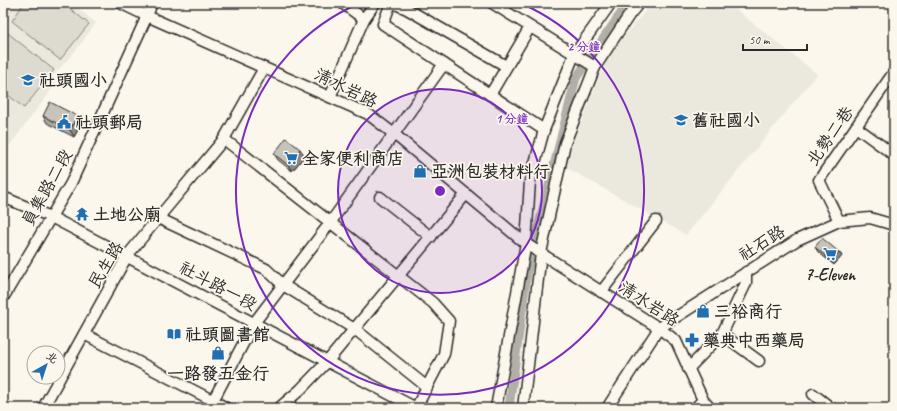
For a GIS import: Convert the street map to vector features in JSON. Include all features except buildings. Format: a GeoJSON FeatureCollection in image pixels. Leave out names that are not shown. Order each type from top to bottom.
{"type":"FeatureCollection","features":[{"type":"Feature","properties":{"kind":"street","name":"清水岩路"},"geometry":{"type":"LineString","coordinates":[[120,3],[368,114],[526,244],[659,328],[676,342],[688,369],[707,404]]}},
{"type":"Feature","properties":{"kind":"street","name":"員集路二段"},"geometry":{"type":"LineString","coordinates":[[3,298],[71,183],[152,3]]}},
{"type":"Feature","properties":{"kind":"street"},"geometry":{"type":"LineString","coordinates":[[342,3],[364,19]]}},
{"type":"Feature","properties":{"kind":"street"},"geometry":{"type":"LineString","coordinates":[[330,97],[364,19],[375,3]]}},
{"type":"Feature","properties":{"kind":"street"},"geometry":{"type":"LineString","coordinates":[[506,66],[407,9],[392,3],[383,24],[544,130]]}},
{"type":"Feature","properties":{"kind":"street"},"geometry":{"type":"LineString","coordinates":[[492,3],[594,67]]}},
{"type":"Feature","properties":{"kind":"street"},"geometry":{"type":"LineString","coordinates":[[496,408],[526,244],[530,181],[544,130],[574,55],[612,3]]}},
{"type":"Feature","properties":{"kind":"street"},"geometry":{"type":"LineString","coordinates":[[522,408],[541,253],[565,143],[594,67],[639,3]]}},
{"type":"Feature","properties":{"kind":"street"},"geometry":{"type":"LineString","coordinates":[[490,95],[530,27]]}},
{"type":"Feature","properties":{"kind":"street"},"geometry":{"type":"LineString","coordinates":[[212,400],[254,323],[330,223],[444,64]]}},
{"type":"Feature","properties":{"kind":"street","name":"民生路"},"geometry":{"type":"LineString","coordinates":[[43,408],[127,256],[224,139],[264,68]]}},
{"type":"Feature","properties":{"kind":"street","name":"北勢二巷"},"geometry":{"type":"LineString","coordinates":[[839,221],[819,180],[894,72]]}},
{"type":"Feature","properties":{"kind":"street"},"geometry":{"type":"LineString","coordinates":[[856,127],[894,155]]}},
{"type":"Feature","properties":{"kind":"street"},"geometry":{"type":"LineString","coordinates":[[224,139],[432,303],[448,321],[444,354],[416,408]]}},
{"type":"Feature","properties":{"kind":"street"},"geometry":{"type":"LineString","coordinates":[[279,408],[300,390],[327,362],[466,194]]}},
{"type":"Feature","properties":{"kind":"street","name":"社斗路一段"},"geometry":{"type":"LineString","coordinates":[[3,197],[51,217],[416,408]]}},
{"type":"Feature","properties":{"kind":"street"},"geometry":{"type":"LineString","coordinates":[[380,197],[431,237]]}},
{"type":"Feature","properties":{"kind":"street"},"geometry":{"type":"LineString","coordinates":[[158,218],[266,270],[283,285],[354,329],[427,387]]}},
{"type":"Feature","properties":{"kind":"street","name":"社石路"},"geometry":{"type":"LineString","coordinates":[[659,328],[797,240],[839,221],[870,218],[894,225]]}},
{"type":"Feature","properties":{"kind":"street"},"geometry":{"type":"LineString","coordinates":[[601,292],[656,221]]}},
{"type":"Feature","properties":{"kind":"street"},"geometry":{"type":"LineString","coordinates":[[688,369],[722,334],[746,283],[746,272]]}},
{"type":"Feature","properties":{"kind":"street"},"geometry":{"type":"LineString","coordinates":[[607,408],[659,328]]}},
{"type":"Feature","properties":{"kind":"street"},"geometry":{"type":"LineString","coordinates":[[84,334],[226,408]]}},
{"type":"Feature","properties":{"kind":"street"},"geometry":{"type":"LineString","coordinates":[[722,334],[759,361]]}},
{"type":"Feature","properties":{"kind":"street"},"geometry":{"type":"LineString","coordinates":[[813,394],[831,408]]}},
{"type":"Feature","properties":{"kind":"street"},"geometry":{"type":"LineString","coordinates":[[695,408],[707,404]]}},
{"type":"Feature","properties":{"kind":"shaded area","name":"社頭國小"},"geometry":{"type":"Polygon","coordinates":[[[3,3],[71,3],[96,23],[76,50],[52,77],[55,84],[3,154],[3,3]]]}},
{"type":"Feature","properties":{"kind":"shaded area"},"geometry":{"type":"Polygon","coordinates":[[[24,3],[63,3],[89,24],[60,60],[12,21],[24,3]]]}},
{"type":"Feature","properties":{"kind":"shaded area","name":"舊社國小"},"geometry":{"type":"Polygon","coordinates":[[[652,3],[728,3],[817,74],[686,235],[564,166],[608,56],[652,3]]]}},
{"type":"Feature","properties":{"kind":"shaded area"},"geometry":{"type":"Polygon","coordinates":[[[4,30],[54,70],[24,108],[3,91],[4,30]]]}},
{"type":"Feature","properties":{"kind":"waterway"},"geometry":{"type":"LineString","coordinates":[[509,408],[527,272],[576,78],[628,3]]}},
{"type":"Feature","properties":{"kind":"place","name":"社頭國小"},"geometry":{"type":"Point","coordinates":[28,80]}},
{"type":"Feature","properties":{"kind":"place","name":"舊社國小"},"geometry":{"type":"Point","coordinates":[681,120]}},
{"type":"Feature","properties":{"kind":"place","name":"社頭郵局"},"geometry":{"type":"Point","coordinates":[64,122]}},
{"type":"Feature","properties":{"kind":"place","name":"全家便利商店"},"geometry":{"type":"Point","coordinates":[291,158]}},
{"type":"Feature","properties":{"kind":"place","name":"亞洲包裝材料行"},"geometry":{"type":"Point","coordinates":[420,171]}},
{"type":"Feature","properties":{"kind":"place","name":"土地公廟"},"geometry":{"type":"Point","coordinates":[82,214]}},
{"type":"Feature","properties":{"kind":"place","name":"7-Eleven"},"geometry":{"type":"Point","coordinates":[830,254]}},
{"type":"Feature","properties":{"kind":"place","name":"三裕商行"},"geometry":{"type":"Point","coordinates":[703,311]}},
{"type":"Feature","properties":{"kind":"place","name":"社頭圖書館"},"geometry":{"type":"Point","coordinates":[174,334]}},
{"type":"Feature","properties":{"kind":"place","name":"藥典中西藥局"},"geometry":{"type":"Point","coordinates":[692,340]}},
{"type":"Feature","properties":{"kind":"place","name":"一路發五金行"},"geometry":{"type":"Point","coordinates":[218,353]}}]}
